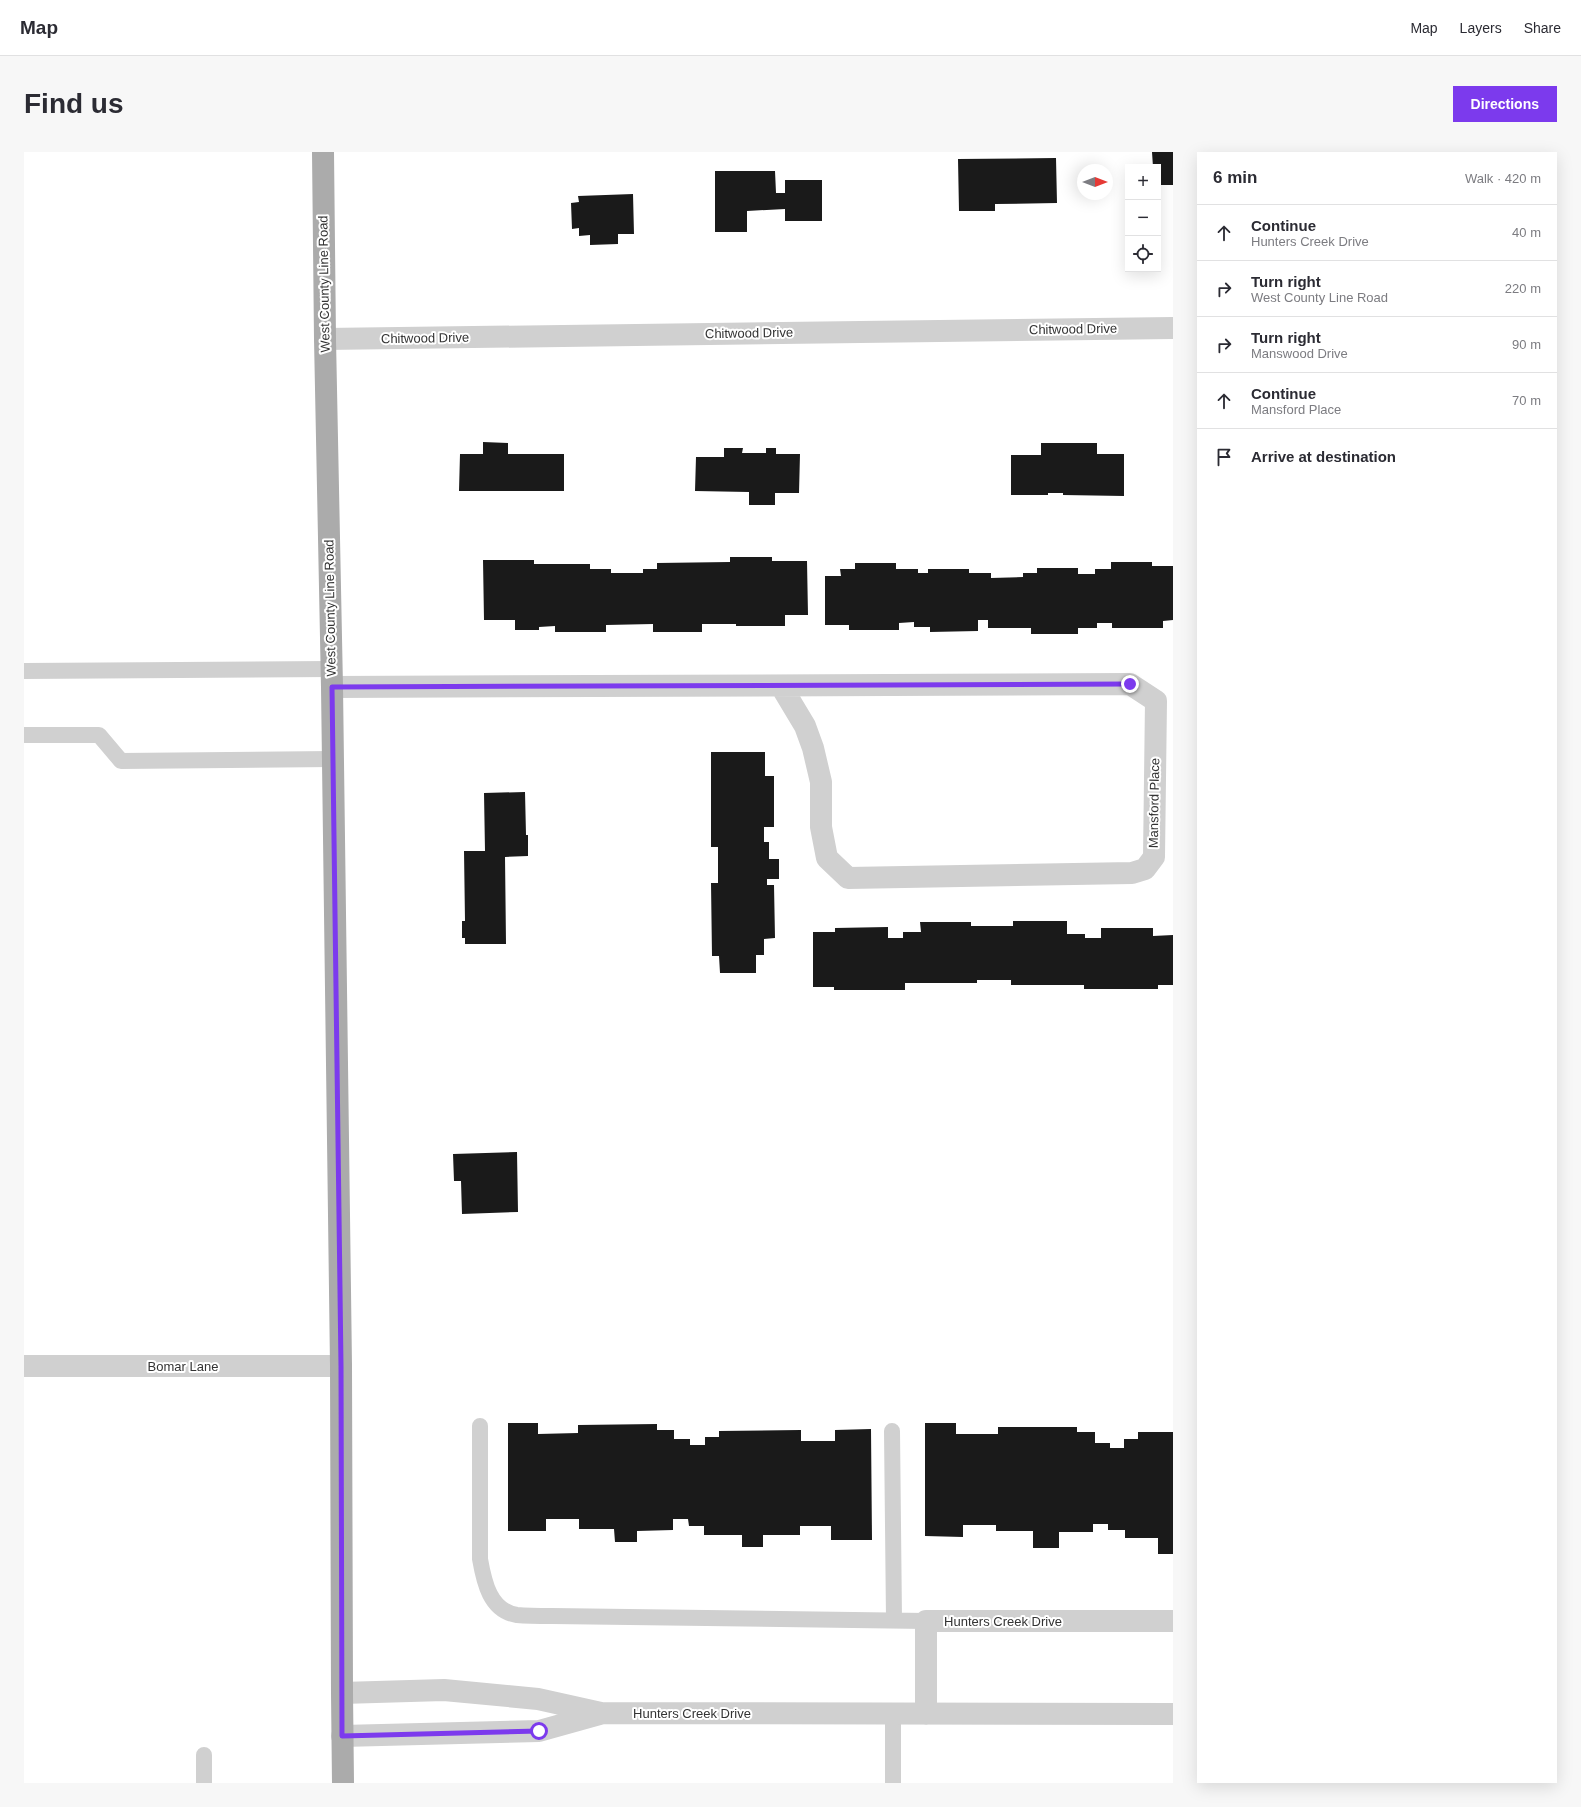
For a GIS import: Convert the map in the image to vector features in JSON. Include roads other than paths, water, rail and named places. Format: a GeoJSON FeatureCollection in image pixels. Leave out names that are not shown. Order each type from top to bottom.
{"type":"FeatureCollection","features":[{"type":"Feature","properties":{"kind":"main road","name":"West County Line Road"},"geometry":{"type":"LineString","coordinates":[[323,152],[341,1366],[343,1783]]}},
{"type":"Feature","properties":{"kind":"street","name":"Chitwood Drive"},"geometry":{"type":"LineString","coordinates":[[325,339],[1173,328]]}},
{"type":"Feature","properties":{"kind":"street"},"geometry":{"type":"LineString","coordinates":[[331,678],[781,686]]}},
{"type":"Feature","properties":{"kind":"street","name":"Mansford Place"},"geometry":{"type":"LineString","coordinates":[[1130,684],[1156,702],[1154,856],[1145,869],[1132,873],[848,878],[827,858],[821,827],[821,782],[813,748],[805,726],[781,686],[1130,684]]}},
{"type":"Feature","properties":{"kind":"street","name":"Bomar Lane"},"geometry":{"type":"LineString","coordinates":[[24,1366],[341,1366]]}},
{"type":"Feature","properties":{"kind":"street","name":"Hunters Creek Drive"},"geometry":{"type":"LineString","coordinates":[[926,1714],[926,1620],[1173,1620]]}},
{"type":"Feature","properties":{"kind":"street","name":"Hunters Creek Drive"},"geometry":{"type":"LineString","coordinates":[[342,1693],[444,1690],[538,1699],[601,1713],[1173,1714]]}},
{"type":"Feature","properties":{"kind":"street","name":"Hunters Creek Drive"},"geometry":{"type":"LineString","coordinates":[[342,1736],[539,1731],[601,1713]]}},
{"type":"Feature","properties":{"kind":"lane"},"geometry":{"type":"LineString","coordinates":[[24,671],[331,678]]}},
{"type":"Feature","properties":{"kind":"lane"},"geometry":{"type":"LineString","coordinates":[[24,735],[99,735],[121,761],[333,759]]}},
{"type":"Feature","properties":{"kind":"lane"},"geometry":{"type":"LineString","coordinates":[[480,1426],[480,1559],[483,1579],[489,1592],[496,1604],[507,1612],[517,1615],[552,1616],[926,1620]]}},
{"type":"Feature","properties":{"kind":"lane"},"geometry":{"type":"LineString","coordinates":[[892,1431],[894,1619]]}},
{"type":"Feature","properties":{"kind":"lane"},"geometry":{"type":"LineString","coordinates":[[893,1714],[893,1783]]}},
{"type":"Feature","properties":{"kind":"lane"},"geometry":{"type":"LineString","coordinates":[[204,1755],[204,1783]]}}]}
